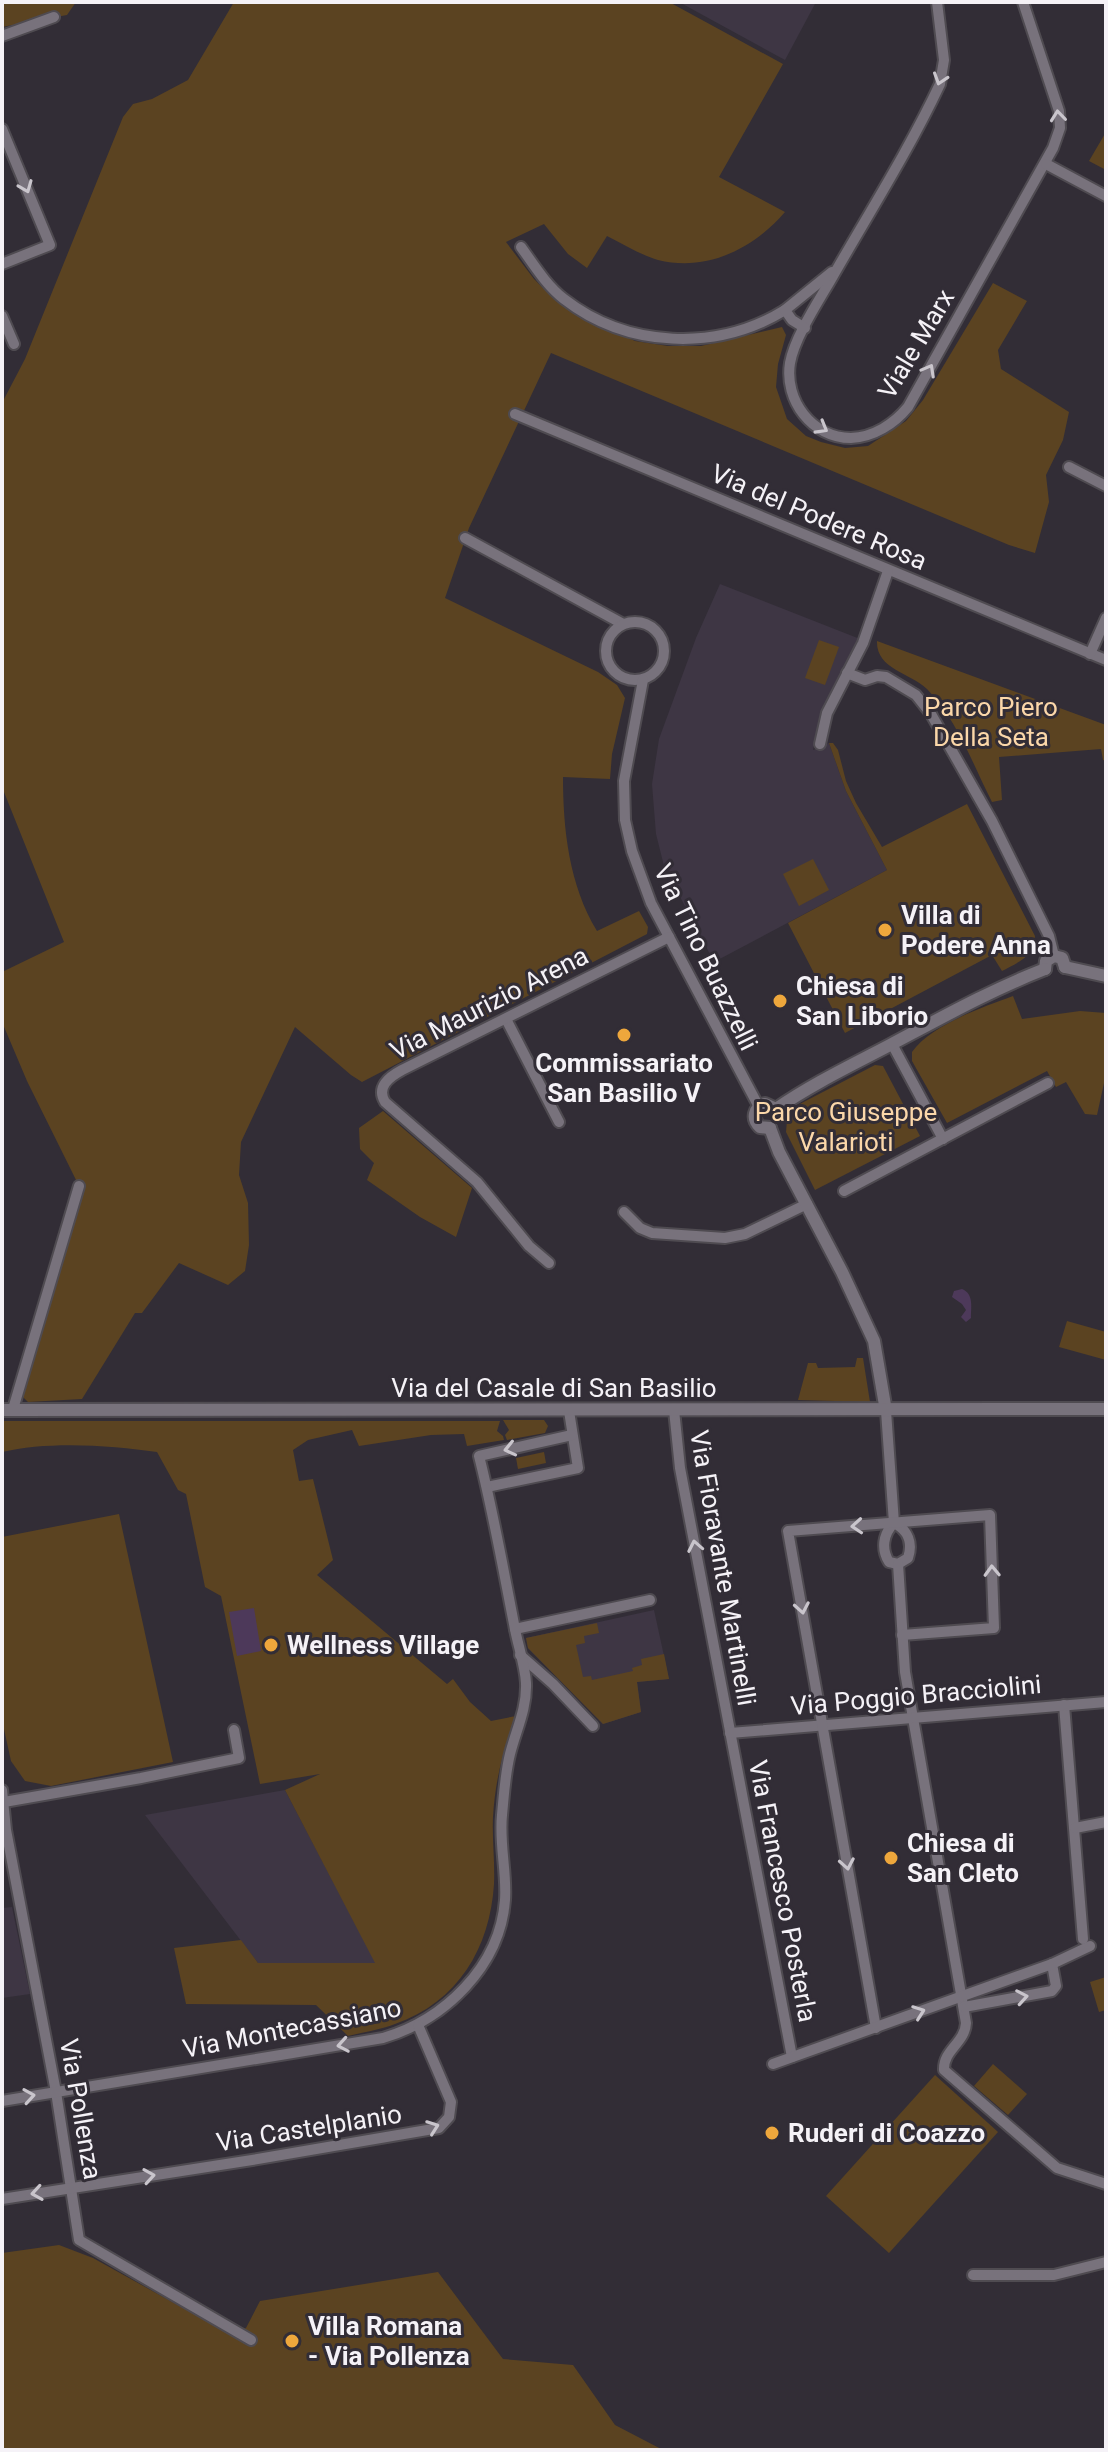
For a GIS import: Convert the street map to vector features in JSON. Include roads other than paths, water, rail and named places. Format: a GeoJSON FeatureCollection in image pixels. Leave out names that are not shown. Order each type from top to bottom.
{"type":"FeatureCollection","features":[{"type":"Feature","properties":{"kind":"street","name":"Viale Marx"},"geometry":{"type":"LineString","coordinates":[[937,2],[944,60],[942,79],[793,353],[790,374],[795,401],[805,417],[822,430],[844,437],[862,437],[891,423],[912,400],[1046,164],[1057,137],[1060,116],[1023,2]]}},
{"type":"Feature","properties":{"kind":"street"},"geometry":{"type":"LineString","coordinates":[[2,36],[54,17]]}},
{"type":"Feature","properties":{"kind":"street"},"geometry":{"type":"LineString","coordinates":[[2,129],[50,245],[2,264]]}},
{"type":"Feature","properties":{"kind":"street"},"geometry":{"type":"LineString","coordinates":[[1046,164],[1106,196]]}},
{"type":"Feature","properties":{"kind":"street"},"geometry":{"type":"LineString","coordinates":[[521,247],[563,298],[606,323],[641,335],[677,339],[715,337],[748,329],[785,310],[840,265]]}},
{"type":"Feature","properties":{"kind":"street"},"geometry":{"type":"LineString","coordinates":[[785,310],[792,320],[805,328]]}},
{"type":"Feature","properties":{"kind":"street"},"geometry":{"type":"LineString","coordinates":[[2,316],[14,344]]}},
{"type":"Feature","properties":{"kind":"street","name":"Via del Podere Rosa"},"geometry":{"type":"LineString","coordinates":[[515,414],[1106,660]]}},
{"type":"Feature","properties":{"kind":"street"},"geometry":{"type":"LineString","coordinates":[[1069,467],[1106,486]]}},
{"type":"Feature","properties":{"kind":"street"},"geometry":{"type":"LineString","coordinates":[[465,538],[623,624],[642,622],[658,632],[665,650],[659,669],[643,680],[624,678],[609,666],[606,657],[609,638],[623,624]]}},
{"type":"Feature","properties":{"kind":"street"},"geometry":{"type":"LineString","coordinates":[[820,744],[827,713],[863,643],[888,571]]}},
{"type":"Feature","properties":{"kind":"street"},"geometry":{"type":"LineString","coordinates":[[1090,654],[1106,618]]}},
{"type":"Feature","properties":{"kind":"street"},"geometry":{"type":"LineString","coordinates":[[847,673],[865,680],[886,677],[916,695],[931,714],[992,821],[1049,936],[1054,956]]}},
{"type":"Feature","properties":{"kind":"street","name":"Via Tino Buazzelli"},"geometry":{"type":"LineString","coordinates":[[643,680],[625,772],[625,820],[639,874],[759,1107]]}},
{"type":"Feature","properties":{"kind":"street","name":"Via Maurizio Arena"},"geometry":{"type":"LineString","coordinates":[[549,1263],[529,1246],[477,1182],[389,1106],[381,1094],[385,1081],[669,937]]}},
{"type":"Feature","properties":{"kind":"street"},"geometry":{"type":"LineString","coordinates":[[1045,969],[1046,961],[1054,956],[1062,958],[1065,967]]}},
{"type":"Feature","properties":{"kind":"street"},"geometry":{"type":"LineString","coordinates":[[1045,969],[1055,975],[1065,967]]}},
{"type":"Feature","properties":{"kind":"street"},"geometry":{"type":"LineString","coordinates":[[1065,967],[1106,976]]}},
{"type":"Feature","properties":{"kind":"street"},"geometry":{"type":"LineString","coordinates":[[776,1109],[827,1078],[1000,987],[1045,969]]}},
{"type":"Feature","properties":{"kind":"street"},"geometry":{"type":"LineString","coordinates":[[506,1019],[559,1122]]}},
{"type":"Feature","properties":{"kind":"street"},"geometry":{"type":"LineString","coordinates":[[892,1044],[943,1139]]}},
{"type":"Feature","properties":{"kind":"street"},"geometry":{"type":"LineString","coordinates":[[844,1191],[1048,1083]]}},
{"type":"Feature","properties":{"kind":"street"},"geometry":{"type":"LineString","coordinates":[[765,1104],[776,1109],[779,1119],[770,1128],[756,1123],[755,1113],[759,1107],[765,1104]]}},
{"type":"Feature","properties":{"kind":"street"},"geometry":{"type":"LineString","coordinates":[[770,1128],[779,1152],[874,1341],[886,1411],[894,1523],[887,1532],[885,1553],[889,1562],[898,1564],[908,1558],[910,1541],[904,1529],[894,1523]]}},
{"type":"Feature","properties":{"kind":"street"},"geometry":{"type":"LineString","coordinates":[[8,1409],[79,1186]]}},
{"type":"Feature","properties":{"kind":"street"},"geometry":{"type":"LineString","coordinates":[[624,1212],[640,1228],[652,1233],[723,1238],[745,1234],[807,1204]]}},
{"type":"Feature","properties":{"kind":"street","name":"Via del Casale di San Basilio"},"geometry":{"type":"LineString","coordinates":[[8,1409],[1106,1409]]}},
{"type":"Feature","properties":{"kind":"street","name":"Via Fioravante Martinelli"},"geometry":{"type":"LineString","coordinates":[[674,1410],[680,1468],[730,1733]]}},
{"type":"Feature","properties":{"kind":"street"},"geometry":{"type":"LineString","coordinates":[[487,1487],[578,1468],[569,1411]]}},
{"type":"Feature","properties":{"kind":"street","name":"Via Montecassiano"},"geometry":{"type":"LineString","coordinates":[[2,2101],[373,2040],[418,2025],[460,1994],[481,1967],[505,1902],[501,1846],[504,1794],[510,1754],[524,1706],[526,1682],[479,1456],[572,1435]]}},
{"type":"Feature","properties":{"kind":"street"},"geometry":{"type":"LineString","coordinates":[[876,2028],[788,1531],[990,1515],[994,1628],[902,1635]]}},
{"type":"Feature","properties":{"kind":"street"},"geometry":{"type":"LineString","coordinates":[[898,1564],[902,1635],[912,1717],[965,2030],[946,2055],[944,2070],[1057,2168],[1106,2184]]}},
{"type":"Feature","properties":{"kind":"street"},"geometry":{"type":"LineString","coordinates":[[515,1629],[650,1600]]}},
{"type":"Feature","properties":{"kind":"street"},"geometry":{"type":"LineString","coordinates":[[520,1655],[593,1726]]}},
{"type":"Feature","properties":{"kind":"street","name":"Via Poggio Bracciolini"},"geometry":{"type":"LineString","coordinates":[[730,1733],[1106,1702]]}},
{"type":"Feature","properties":{"kind":"street"},"geometry":{"type":"LineString","coordinates":[[773,2064],[962,2002],[1052,1964],[1087,1942],[1064,1705]]}},
{"type":"Feature","properties":{"kind":"street"},"geometry":{"type":"LineString","coordinates":[[4,1802],[239,1758],[234,1730]]}},
{"type":"Feature","properties":{"kind":"street","name":"Via Francesco Posterla"},"geometry":{"type":"LineString","coordinates":[[730,1733],[792,2057]]}},
{"type":"Feature","properties":{"kind":"street","name":"Via Pollenza"},"geometry":{"type":"LineString","coordinates":[[2,1790],[6,1830],[56,2092],[79,2240],[251,2340]]}},
{"type":"Feature","properties":{"kind":"street"},"geometry":{"type":"LineString","coordinates":[[1075,1828],[1106,1822]]}},
{"type":"Feature","properties":{"kind":"street"},"geometry":{"type":"LineString","coordinates":[[962,2002],[1052,1991],[1056,1986],[1052,1964]]}},
{"type":"Feature","properties":{"kind":"street","name":"Via Castelplanio"},"geometry":{"type":"LineString","coordinates":[[72,2188],[439,2128],[449,2117],[451,2102],[418,2025]]}},
{"type":"Feature","properties":{"kind":"street"},"geometry":{"type":"LineString","coordinates":[[2,2199],[72,2188]]}},
{"type":"Feature","properties":{"kind":"street"},"geometry":{"type":"LineString","coordinates":[[973,2275],[1054,2275],[1106,2262]]}},
{"type":"Feature","properties":{"kind":"place","name":"Villa di Podere Anna"},"geometry":{"type":"Point","coordinates":[885,930]}},
{"type":"Feature","properties":{"kind":"place","name":"Chiesa di San Liborio"},"geometry":{"type":"Point","coordinates":[780,1001]}},
{"type":"Feature","properties":{"kind":"place","name":"Commissariato San Basilio V"},"geometry":{"type":"Point","coordinates":[624,1035]}},
{"type":"Feature","properties":{"kind":"place","name":"Wellness Village"},"geometry":{"type":"Point","coordinates":[271,1645]}},
{"type":"Feature","properties":{"kind":"place","name":"Chiesa di San Cleto"},"geometry":{"type":"Point","coordinates":[891,1858]}},
{"type":"Feature","properties":{"kind":"place","name":"Ruderi di Coazzo"},"geometry":{"type":"Point","coordinates":[772,2133]}},
{"type":"Feature","properties":{"kind":"place","name":"Villa Romana - Via Pollenza"},"geometry":{"type":"Point","coordinates":[292,2341]}},
{"type":"Feature","properties":{"kind":"park label","name":"Parco Piero Della Seta"},"geometry":{"type":"Point","coordinates":[991,722]}},
{"type":"Feature","properties":{"kind":"park label","name":"Parco Giuseppe Valarioti"},"geometry":{"type":"Point","coordinates":[846,1127]}}]}
